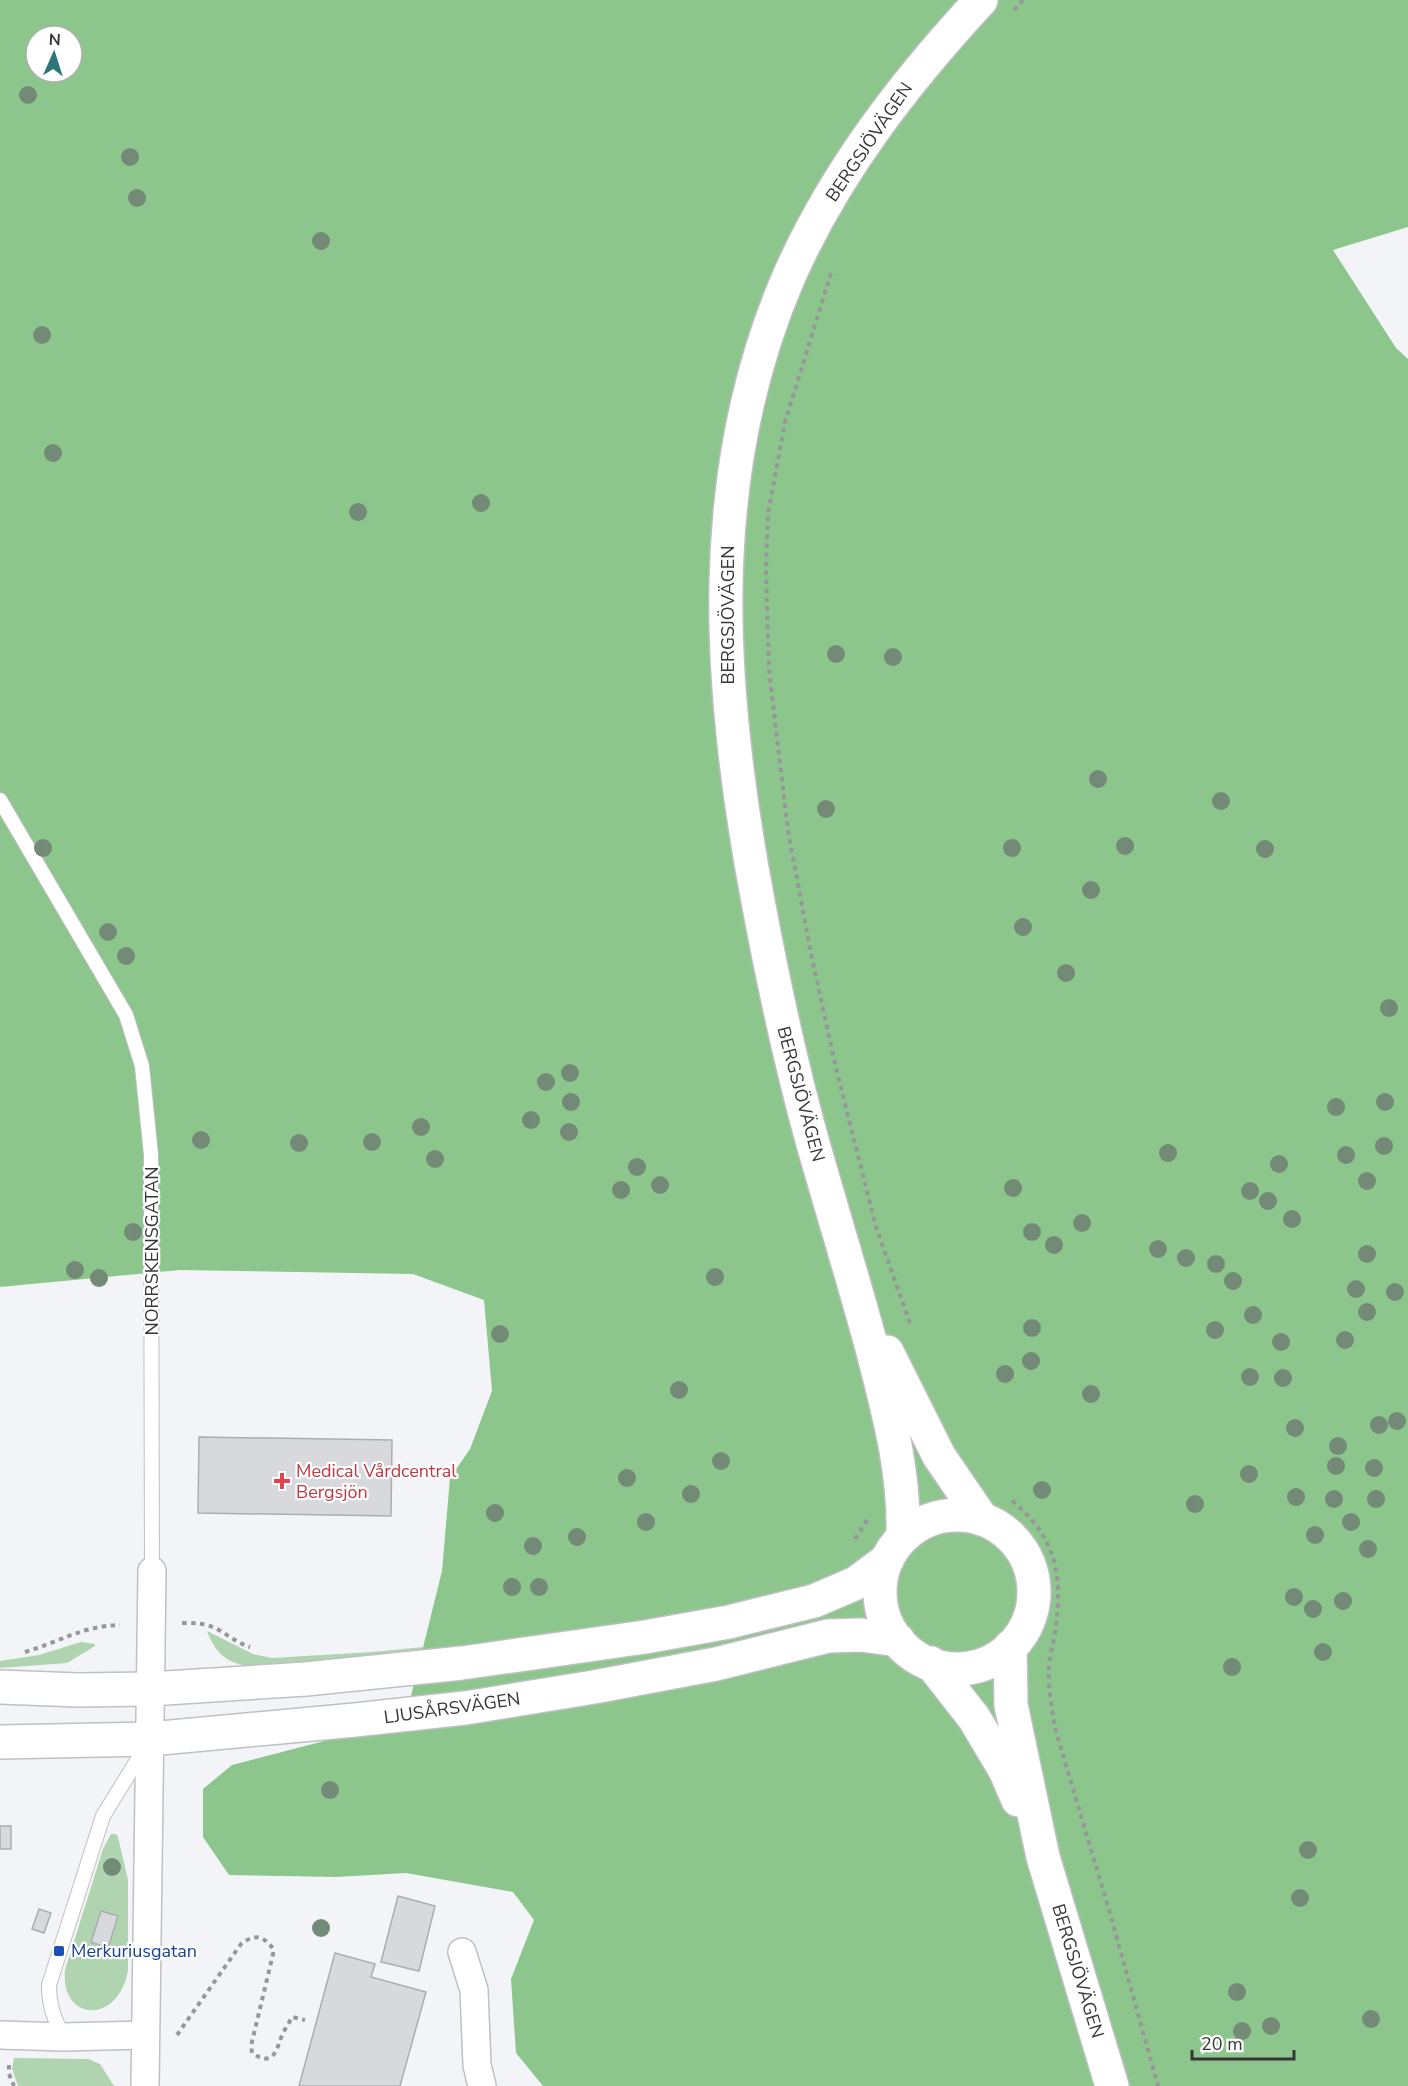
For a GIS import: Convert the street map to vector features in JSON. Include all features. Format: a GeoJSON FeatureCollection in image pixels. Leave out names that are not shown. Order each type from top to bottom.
{"type":"FeatureCollection","features":[{"type":"Feature","properties":{"kind":"main road","name":"BERGSJÖVÄGEN"},"geometry":{"type":"LineString","coordinates":[[895,1549],[920,1524],[940,1517],[961,1515],[982,1519],[995,1525],[1017,1544],[1025,1556],[1032,1575],[1034,1597],[1032,1611],[1010,1647],[999,1656],[973,1667],[959,1668],[931,1663],[919,1658],[898,1641],[884,1616],[880,1587],[895,1549],[904,1505],[893,1429],[797,1082],[775,988],[749,855],[732,736],[726,666],[725,570],[741,440],[759,362],[780,298],[798,257],[839,182],[872,131],[926,62],[994,9]]}},
{"type":"Feature","properties":{"kind":"main road","name":"BERGSJÖVÄGEN"},"geometry":{"type":"LineString","coordinates":[[855,1285],[939,1456],[982,1519]]}},
{"type":"Feature","properties":{"kind":"main road"},"geometry":{"type":"LineString","coordinates":[[0,1687],[78,1690],[150,1689],[306,1679],[462,1663],[645,1637],[729,1622],[814,1601],[856,1583],[895,1549]]}},
{"type":"Feature","properties":{"kind":"main road","name":"LJUSÅRSVÄGEN"},"geometry":{"type":"LineString","coordinates":[[0,1742],[150,1739],[465,1708],[717,1664],[828,1636],[861,1635],[898,1641]]}},
{"type":"Feature","properties":{"kind":"main road","name":"BERGSJÖVÄGEN"},"geometry":{"type":"LineString","coordinates":[[1010,1647],[1011,1706],[1043,1857],[1112,2086]]}},
{"type":"Feature","properties":{"kind":"main road","name":"BERGSJÖVÄGEN"},"geometry":{"type":"LineString","coordinates":[[931,1663],[974,1718],[990,1744],[1005,1770],[1043,1857]]}},
{"type":"Feature","properties":{"kind":"street","name":"NORRSKENSGATAN"},"geometry":{"type":"LineString","coordinates":[[150,1739],[152,1571]]}},
{"type":"Feature","properties":{"kind":"street"},"geometry":{"type":"LineString","coordinates":[[145,2086],[150,1739]]}},
{"type":"Feature","properties":{"kind":"street"},"geometry":{"type":"LineString","coordinates":[[462,1952],[474,1990],[477,2065],[482,2086]]}},
{"type":"Feature","properties":{"kind":"street"},"geometry":{"type":"LineString","coordinates":[[0,2035],[144,2041]]}},
{"type":"Feature","properties":{"kind":"lane","name":"NORRSKENSGATAN"},"geometry":{"type":"LineString","coordinates":[[0,800],[126,1015],[142,1066],[151,1155],[152,1571]]}},
{"type":"Feature","properties":{"kind":"lane"},"geometry":{"type":"LineString","coordinates":[[64,2037],[53,2018],[49,2000],[49,1985],[103,1816],[150,1739]]}},
{"type":"Feature","properties":{"kind":"path"},"geometry":{"type":"LineString","coordinates":[[994,9],[1023,0]]}},
{"type":"Feature","properties":{"kind":"path"},"geometry":{"type":"LineString","coordinates":[[831,272],[785,422],[770,504],[766,540],[769,670],[788,831],[816,977],[876,1227],[912,1328]]}},
{"type":"Feature","properties":{"kind":"path"},"geometry":{"type":"LineString","coordinates":[[1004,1494],[1026,1513],[1054,1556],[1058,1574],[1059,1604],[1049,1668],[1050,1697],[1055,1728],[1158,2086]]}},
{"type":"Feature","properties":{"kind":"path"},"geometry":{"type":"LineString","coordinates":[[847,1544],[855,1539],[871,1510]]}},
{"type":"Feature","properties":{"kind":"path"},"geometry":{"type":"LineString","coordinates":[[18,1653],[26,1652],[67,1635],[101,1626],[150,1624],[200,1623],[216,1628],[244,1645],[255,1648]]}},
{"type":"Feature","properties":{"kind":"path"},"geometry":{"type":"LineString","coordinates":[[144,2041],[170,2041],[178,2034],[241,1944],[257,1937],[267,1940],[274,1950],[251,2046],[252,2053],[260,2058],[269,2058],[277,2052],[282,2035],[292,2017],[305,2020]]}},
{"type":"Feature","properties":{"kind":"green space"},"geometry":{"type":"Polygon","coordinates":[[[0,0],[1408,0],[1408,227],[1333,250],[1396,348],[1408,359],[1408,2086],[543,2086],[516,2053],[511,1979],[534,1920],[513,1892],[406,1873],[336,1877],[229,1875],[203,1837],[203,1789],[232,1765],[405,1720],[442,1571],[450,1478],[470,1449],[492,1391],[484,1300],[413,1274],[180,1270],[0,1287],[0,0]]]}},
{"type":"Feature","properties":{"kind":"green space"},"geometry":{"type":"Polygon","coordinates":[[[207,1631],[253,1654],[272,1658],[372,1652],[495,1640],[495,1646],[260,1668],[242,1665],[227,1659],[211,1641],[207,1631]]]}},
{"type":"Feature","properties":{"kind":"green space"},"geometry":{"type":"Polygon","coordinates":[[[81,1642],[95,1644],[95,1646],[67,1663],[0,1668],[0,1661],[39,1655],[81,1642]]]}},
{"type":"Feature","properties":{"kind":"green space"},"geometry":{"type":"Polygon","coordinates":[[[111,1834],[116,1834],[118,1837],[128,1880],[128,1971],[122,1989],[113,2001],[102,2008],[90,2010],[80,2007],[71,1999],[66,1987],[65,1970],[103,1849],[111,1834]]]}},
{"type":"Feature","properties":{"kind":"green space"},"geometry":{"type":"Polygon","coordinates":[[[14,2058],[88,2059],[100,2064],[114,2086],[18,2086],[12,2069],[14,2058]]]}},
{"type":"Feature","properties":{"kind":"building"},"geometry":{"type":"Polygon","coordinates":[[[199,1437],[392,1440],[391,1516],[198,1513],[199,1437]]]}},
{"type":"Feature","properties":{"kind":"building"},"geometry":{"type":"Polygon","coordinates":[[[0,1826],[11,1826],[11,1849],[0,1849],[0,1826]]]}},
{"type":"Feature","properties":{"kind":"building"},"geometry":{"type":"Polygon","coordinates":[[[398,1896],[435,1906],[419,1971],[381,1962],[398,1896]]]}},
{"type":"Feature","properties":{"kind":"building"},"geometry":{"type":"Polygon","coordinates":[[[39,1909],[51,1913],[44,1933],[32,1929],[39,1909]]]}},
{"type":"Feature","properties":{"kind":"building"},"geometry":{"type":"Polygon","coordinates":[[[101,1911],[118,1916],[108,1948],[91,1942],[101,1911]]]}},
{"type":"Feature","properties":{"kind":"building"},"geometry":{"type":"Polygon","coordinates":[[[335,1953],[375,1964],[371,1977],[426,1992],[400,2086],[299,2086],[335,1953]]]}},
{"type":"Feature","properties":{"kind":"place","name":"Medical Vårdcentral Bergsjön"},"geometry":{"type":"Point","coordinates":[282,1481]}},
{"type":"Feature","properties":{"kind":"place","name":"Merkuriusgatan"},"geometry":{"type":"Point","coordinates":[59,1951]}}]}
